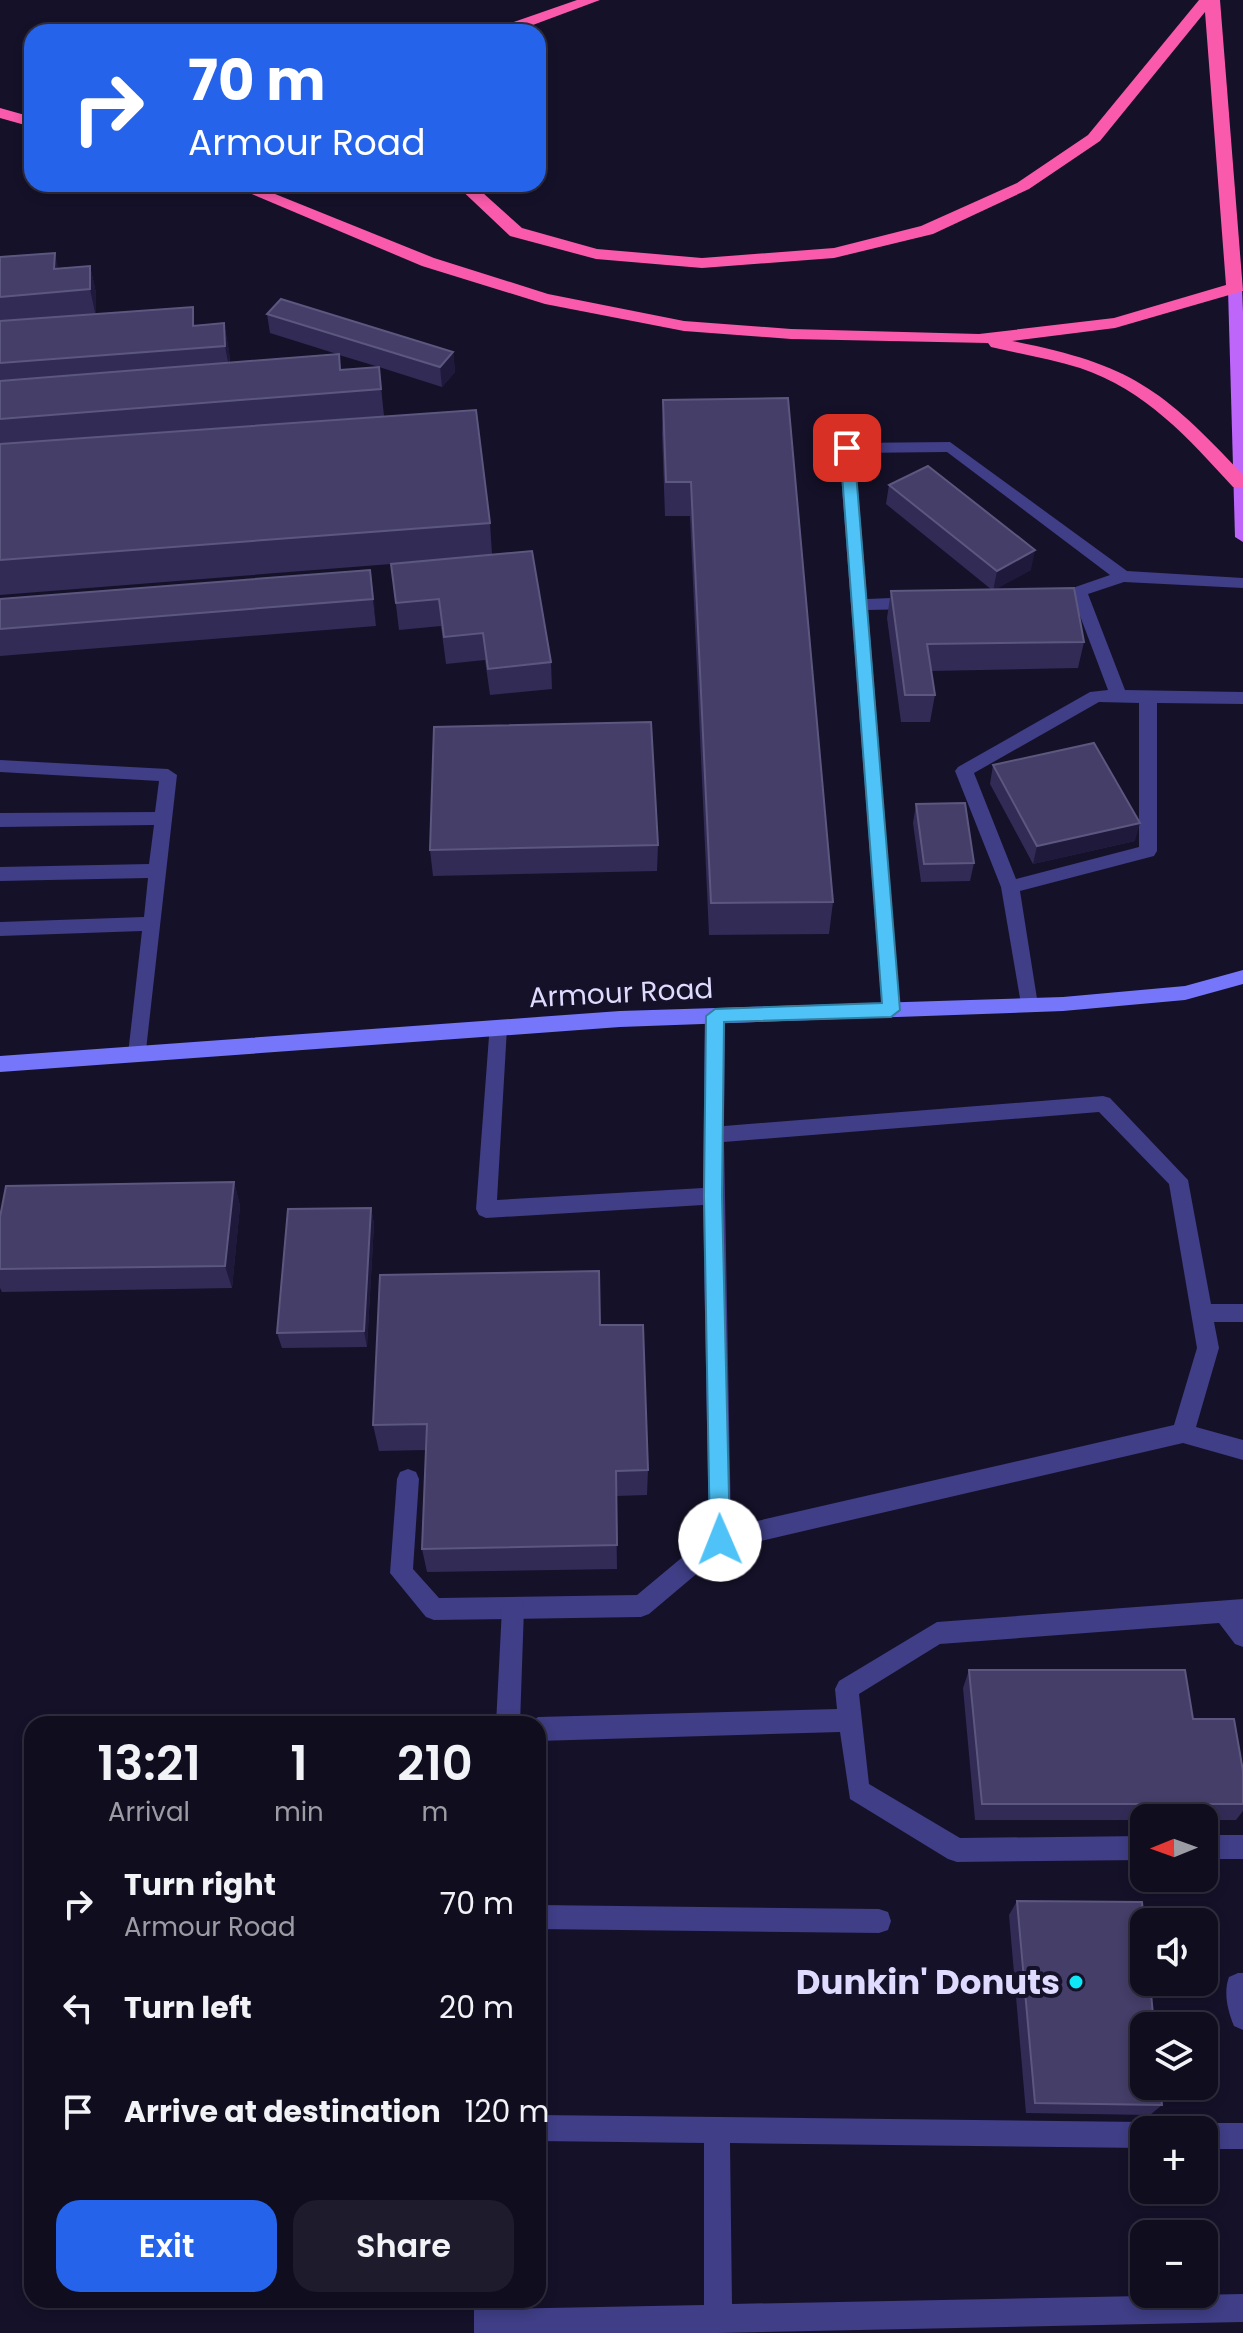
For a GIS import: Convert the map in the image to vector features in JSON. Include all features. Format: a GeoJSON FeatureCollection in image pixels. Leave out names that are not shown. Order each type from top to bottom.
{"type":"FeatureCollection","features":[{"type":"Feature","properties":{"kind":"highway"},"geometry":{"type":"LineString","coordinates":[[522,24],[592,0]]}},
{"type":"Feature","properties":{"kind":"highway"},"geometry":{"type":"LineString","coordinates":[[472,192],[516,232],[596,254],[702,263],[834,253],[927,230],[1023,186],[1094,138],[1209,0]]}},
{"type":"Feature","properties":{"kind":"highway"},"geometry":{"type":"LineString","coordinates":[[256,192],[428,262],[545,299],[684,326],[791,334],[979,339],[1115,323],[1239,287],[1209,0]]}},
{"type":"Feature","properties":{"kind":"highway"},"geometry":{"type":"LineString","coordinates":[[0,113],[24,120]]}},
{"type":"Feature","properties":{"kind":"highway"},"geometry":{"type":"LineString","coordinates":[[979,339],[1077,360],[1142,390],[1189,430],[1240,483]]}},
{"type":"Feature","properties":{"kind":"main road"},"geometry":{"type":"LineString","coordinates":[[1239,287],[1243,537]]}},
{"type":"Feature","properties":{"kind":"street"},"geometry":{"type":"LineString","coordinates":[[891,1010],[847,448],[950,447],[1123,576]]}},
{"type":"Feature","properties":{"kind":"street"},"geometry":{"type":"LineString","coordinates":[[1031,599],[1062,598],[1123,576],[1243,583]]}},
{"type":"Feature","properties":{"kind":"street"},"geometry":{"type":"LineString","coordinates":[[1079,591],[1119,697]]}},
{"type":"Feature","properties":{"kind":"street"},"geometry":{"type":"LineString","coordinates":[[860,605],[938,602]]}},
{"type":"Feature","properties":{"kind":"street"},"geometry":{"type":"LineString","coordinates":[[1029,1005],[1010,887],[964,771],[1096,696],[1243,698]]}},
{"type":"Feature","properties":{"kind":"street"},"geometry":{"type":"LineString","coordinates":[[1010,887],[1148,851],[1148,697]]}},
{"type":"Feature","properties":{"kind":"street"},"geometry":{"type":"LineString","coordinates":[[0,766],[168,775],[138,1054]]}},
{"type":"Feature","properties":{"kind":"street"},"geometry":{"type":"LineString","coordinates":[[0,820],[163,818]]}},
{"type":"Feature","properties":{"kind":"street"},"geometry":{"type":"LineString","coordinates":[[0,874],[158,871]]}},
{"type":"Feature","properties":{"kind":"street"},"geometry":{"type":"LineString","coordinates":[[0,929],[151,924]]}},
{"type":"Feature","properties":{"kind":"street","name":"Armour Road"},"geometry":{"type":"LineString","coordinates":[[0,1064],[497,1028],[715,1016],[1029,1005],[1185,993],[1243,977]]}},
{"type":"Feature","properties":{"kind":"street"},"geometry":{"type":"LineString","coordinates":[[715,1016],[713,1196],[720,1540]]}},
{"type":"Feature","properties":{"kind":"street"},"geometry":{"type":"LineString","coordinates":[[497,1028],[486,1209],[713,1196]]}},
{"type":"Feature","properties":{"kind":"street"},"geometry":{"type":"LineString","coordinates":[[714,1135],[1103,1104],[1178,1180],[1208,1348],[1183,1433]]}},
{"type":"Feature","properties":{"kind":"street"},"geometry":{"type":"LineString","coordinates":[[1202,1313],[1243,1313]]}},
{"type":"Feature","properties":{"kind":"street"},"geometry":{"type":"LineString","coordinates":[[408,1479],[401,1573],[434,1609],[641,1606],[720,1540],[1183,1433],[1243,1450]]}},
{"type":"Feature","properties":{"kind":"street"},"geometry":{"type":"LineString","coordinates":[[508,1716],[513,1608]]}},
{"type":"Feature","properties":{"kind":"street"},"geometry":{"type":"LineString","coordinates":[[1130,1848],[957,1850],[858,1791],[847,1689],[937,1633],[1234,1611],[1243,1636]]}},
{"type":"Feature","properties":{"kind":"street"},"geometry":{"type":"LineString","coordinates":[[546,1729],[850,1720]]}},
{"type":"Feature","properties":{"kind":"street"},"geometry":{"type":"LineString","coordinates":[[1218,1847],[1243,1847]]}},
{"type":"Feature","properties":{"kind":"street"},"geometry":{"type":"LineString","coordinates":[[546,1917],[879,1921]]}},
{"type":"Feature","properties":{"kind":"street"},"geometry":{"type":"LineString","coordinates":[[1243,1986],[1238,1986],[1243,2017]]}},
{"type":"Feature","properties":{"kind":"street"},"geometry":{"type":"LineString","coordinates":[[546,2128],[1130,2135]]}},
{"type":"Feature","properties":{"kind":"street"},"geometry":{"type":"LineString","coordinates":[[717,2130],[718,2319]]}},
{"type":"Feature","properties":{"kind":"street"},"geometry":{"type":"LineString","coordinates":[[1218,2136],[1243,2136]]}},
{"type":"Feature","properties":{"kind":"street"},"geometry":{"type":"LineString","coordinates":[[488,2319],[718,2319],[1243,2308]]}},
{"type":"Feature","properties":{"kind":"building"},"geometry":{"type":"Polygon","coordinates":[[[55,253],[54,269],[90,266],[90,289],[0,297],[0,257],[55,253]]]}},
{"type":"Feature","properties":{"kind":"building"},"geometry":{"type":"Polygon","coordinates":[[[281,299],[453,352],[440,367],[267,314],[281,299]]]}},
{"type":"Feature","properties":{"kind":"building"},"geometry":{"type":"Polygon","coordinates":[[[193,307],[193,326],[224,323],[225,346],[0,363],[0,321],[193,307]]]}},
{"type":"Feature","properties":{"kind":"building"},"geometry":{"type":"Polygon","coordinates":[[[339,354],[340,370],[379,367],[381,389],[0,419],[0,381],[339,354]]]}},
{"type":"Feature","properties":{"kind":"building"},"geometry":{"type":"Polygon","coordinates":[[[788,398],[833,902],[711,903],[691,482],[666,482],[663,400],[788,398]]]}},
{"type":"Feature","properties":{"kind":"building"},"geometry":{"type":"Polygon","coordinates":[[[476,410],[490,523],[0,560],[0,444],[476,410]]]}},
{"type":"Feature","properties":{"kind":"building"},"geometry":{"type":"Polygon","coordinates":[[[928,466],[1035,550],[997,571],[889,485],[928,466]]]}},
{"type":"Feature","properties":{"kind":"building"},"geometry":{"type":"Polygon","coordinates":[[[532,551],[551,662],[488,669],[483,633],[444,637],[439,599],[396,603],[391,564],[532,551]]]}},
{"type":"Feature","properties":{"kind":"building"},"geometry":{"type":"Polygon","coordinates":[[[370,570],[373,599],[0,629],[0,599],[370,570]]]}},
{"type":"Feature","properties":{"kind":"building"},"geometry":{"type":"Polygon","coordinates":[[[1074,588],[1084,642],[927,644],[935,695],[905,695],[891,591],[1074,588]]]}},
{"type":"Feature","properties":{"kind":"building"},"geometry":{"type":"Polygon","coordinates":[[[651,722],[658,845],[430,850],[434,727],[651,722]]]}},
{"type":"Feature","properties":{"kind":"building"},"geometry":{"type":"Polygon","coordinates":[[[1094,743],[1140,823],[1037,846],[993,765],[1094,743]]]}},
{"type":"Feature","properties":{"kind":"building"},"geometry":{"type":"Polygon","coordinates":[[[965,803],[974,863],[924,864],[916,804],[965,803]]]}},
{"type":"Feature","properties":{"kind":"building"},"geometry":{"type":"Polygon","coordinates":[[[234,1182],[225,1266],[0,1269],[0,1217],[6,1186],[234,1182]]]}},
{"type":"Feature","properties":{"kind":"building"},"geometry":{"type":"Polygon","coordinates":[[[371,1208],[364,1331],[277,1333],[288,1209],[371,1208]]]}},
{"type":"Feature","properties":{"kind":"building"},"geometry":{"type":"Polygon","coordinates":[[[599,1271],[600,1325],[643,1325],[648,1470],[616,1471],[617,1545],[422,1549],[427,1424],[373,1425],[380,1275],[599,1271]]]}},
{"type":"Feature","properties":{"kind":"building"},"geometry":{"type":"Polygon","coordinates":[[[969,1670],[1185,1670],[1193,1719],[1234,1719],[1243,1771],[1243,1804],[982,1804],[969,1670]]]}},
{"type":"Feature","properties":{"kind":"building","name":"Dunkin' Donuts"},"geometry":{"type":"Polygon","coordinates":[[[1017,1901],[1142,1902],[1143,1908],[1130,1908],[1130,1996],[1151,1996],[1153,2012],[1130,2012],[1130,2100],[1161,2100],[1162,2105],[1035,2103],[1017,1901]]]}},
{"type":"Feature","properties":{"kind":"place","name":"Dunkin' Donuts"},"geometry":{"type":"Point","coordinates":[1076,1982]}},
{"type":"Feature","properties":{"kind":"route"},"geometry":{"type":"LineString","coordinates":[[720,1540],[713,1196],[715,1016],[891,1010],[847,448]]}}]}
